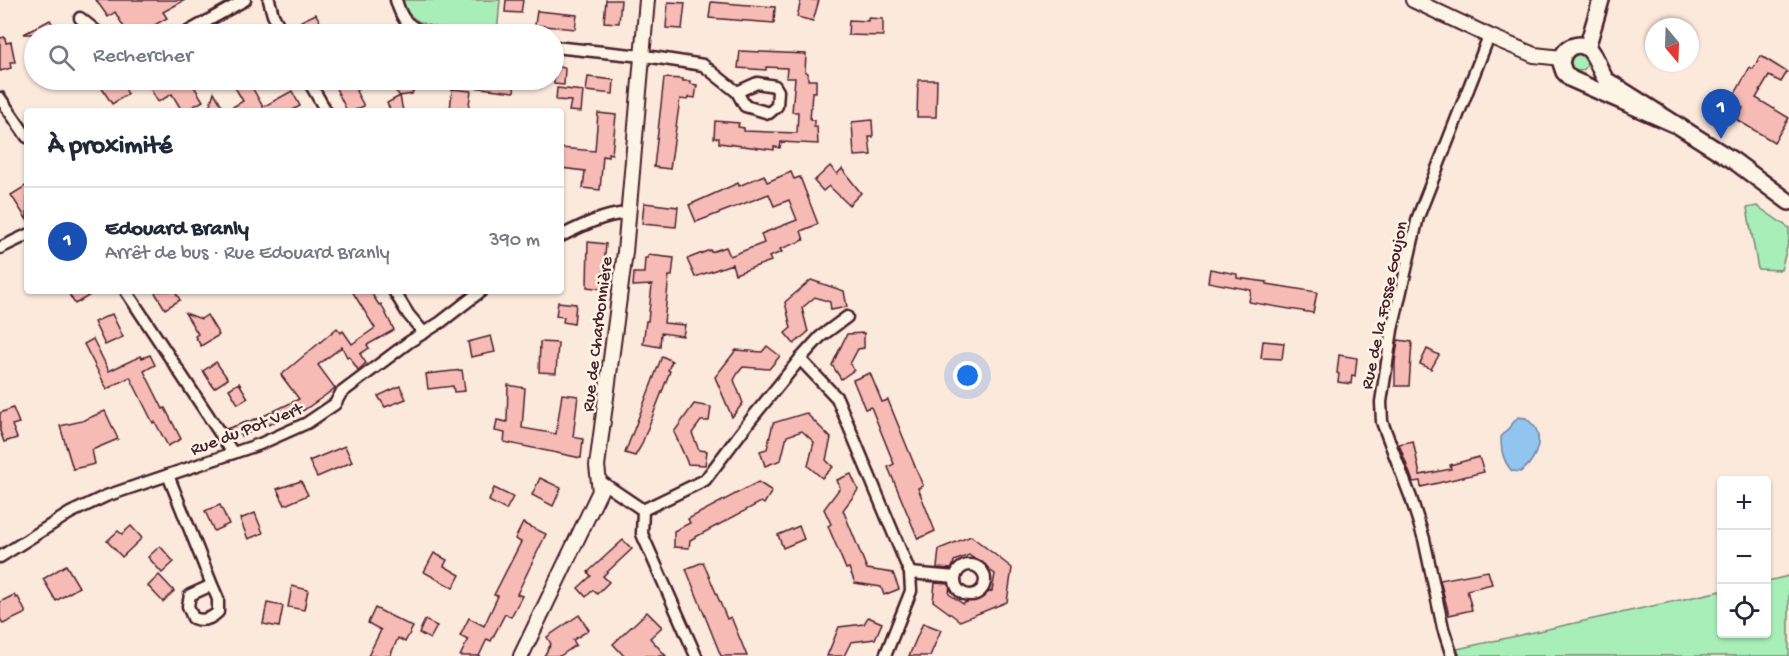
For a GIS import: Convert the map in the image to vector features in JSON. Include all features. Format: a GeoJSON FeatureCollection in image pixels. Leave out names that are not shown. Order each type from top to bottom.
{"type":"FeatureCollection","features":[{"type":"Feature","properties":{"kind":"main road"},"geometry":{"type":"LineString","coordinates":[[1587,48],[1601,0]]}},
{"type":"Feature","properties":{"kind":"main road"},"geometry":{"type":"LineString","coordinates":[[1674,124],[1572,79],[1564,72],[1562,58],[1572,47],[1587,48],[1594,54],[1596,63],[1606,80],[1734,160],[1789,202]]}},
{"type":"Feature","properties":{"kind":"main road"},"geometry":{"type":"LineString","coordinates":[[1576,80],[1588,78],[1596,63]]}},
{"type":"Feature","properties":{"kind":"street"},"geometry":{"type":"LineString","coordinates":[[202,24],[245,0]]}},
{"type":"Feature","properties":{"kind":"street"},"geometry":{"type":"LineString","coordinates":[[269,0],[278,24]]}},
{"type":"Feature","properties":{"kind":"street"},"geometry":{"type":"LineString","coordinates":[[396,0],[400,16],[408,24]]}},
{"type":"Feature","properties":{"kind":"street","name":"Rue de Charbonnière"},"geometry":{"type":"LineString","coordinates":[[521,656],[600,491],[597,465],[625,252],[647,0]]}},
{"type":"Feature","properties":{"kind":"street"},"geometry":{"type":"LineString","coordinates":[[1413,0],[1534,55],[1562,58]]}},
{"type":"Feature","properties":{"kind":"street"},"geometry":{"type":"LineString","coordinates":[[80,18],[88,24]]}},
{"type":"Feature","properties":{"kind":"street","name":"Rue de la Fosse Goujon"},"geometry":{"type":"LineString","coordinates":[[1452,656],[1443,628],[1424,539],[1382,422],[1381,402],[1392,330],[1418,218],[1489,36]]}},
{"type":"Feature","properties":{"kind":"street"},"geometry":{"type":"LineString","coordinates":[[564,48],[703,65],[737,92]]}},
{"type":"Feature","properties":{"kind":"street"},"geometry":{"type":"LineString","coordinates":[[314,90],[324,108]]}},
{"type":"Feature","properties":{"kind":"street"},"geometry":{"type":"LineString","coordinates":[[0,98],[24,132]]}},
{"type":"Feature","properties":{"kind":"street"},"geometry":{"type":"LineString","coordinates":[[564,234],[596,218],[628,213]]}},
{"type":"Feature","properties":{"kind":"street"},"geometry":{"type":"LineString","coordinates":[[0,248],[24,236]]}},
{"type":"Feature","properties":{"kind":"street"},"geometry":{"type":"LineString","coordinates":[[128,294],[233,453]]}},
{"type":"Feature","properties":{"kind":"street"},"geometry":{"type":"LineString","coordinates":[[396,294],[408,314],[424,333]]}},
{"type":"Feature","properties":{"kind":"street","name":"Rue du Pot Vert"},"geometry":{"type":"LineString","coordinates":[[0,557],[70,513],[106,496],[260,444],[307,423],[335,404],[341,393],[477,294]]}},
{"type":"Feature","properties":{"kind":"street"},"geometry":{"type":"LineString","coordinates":[[643,510],[705,480],[800,359],[820,338],[847,317]]}},
{"type":"Feature","properties":{"kind":"street"},"geometry":{"type":"LineString","coordinates":[[800,359],[837,398],[910,573],[911,591],[885,656]]}},
{"type":"Feature","properties":{"kind":"street"},"geometry":{"type":"LineString","coordinates":[[168,475],[212,585]]}},
{"type":"Feature","properties":{"kind":"street"},"geometry":{"type":"LineString","coordinates":[[600,482],[643,510]]}},
{"type":"Feature","properties":{"kind":"street"},"geometry":{"type":"LineString","coordinates":[[643,510],[642,534],[696,656]]}},
{"type":"Feature","properties":{"kind":"street"},"geometry":{"type":"LineString","coordinates":[[910,573],[955,577]]}},
{"type":"Feature","properties":{"kind":"green space"},"geometry":{"type":"Polygon","coordinates":[[[402,0],[500,0],[498,24],[425,24],[406,11],[402,0]]]}},
{"type":"Feature","properties":{"kind":"green space"},"geometry":{"type":"Polygon","coordinates":[[[1576,55],[1582,55],[1587,63],[1585,69],[1576,71],[1571,66],[1571,60],[1576,55]]]}},
{"type":"Feature","properties":{"kind":"green space"},"geometry":{"type":"Polygon","coordinates":[[[1757,206],[1789,228],[1789,240],[1781,270],[1758,269],[1747,208],[1757,206]]]}},
{"type":"Feature","properties":{"kind":"green space"},"geometry":{"type":"Polygon","coordinates":[[[1789,576],[1789,656],[1460,656],[1457,649],[1717,592],[1717,638],[1771,638],[1771,580],[1789,576]]]}},
{"type":"Feature","properties":{"kind":"water"},"geometry":{"type":"Polygon","coordinates":[[[1518,417],[1526,418],[1534,426],[1538,435],[1536,453],[1520,472],[1512,471],[1506,463],[1501,442],[1501,437],[1518,417]]]}},
{"type":"Feature","properties":{"kind":"building"},"geometry":{"type":"Polygon","coordinates":[[[96,0],[185,0],[163,12],[167,18],[156,24],[122,24],[115,12],[108,17],[96,0]]]}},
{"type":"Feature","properties":{"kind":"building"},"geometry":{"type":"Polygon","coordinates":[[[506,0],[523,0],[521,13],[505,12],[506,0]]]}},
{"type":"Feature","properties":{"kind":"building"},"geometry":{"type":"Polygon","coordinates":[[[606,0],[621,0],[619,23],[604,22],[606,0]]]}},
{"type":"Feature","properties":{"kind":"building"},"geometry":{"type":"Polygon","coordinates":[[[801,0],[819,0],[813,21],[797,17],[801,0]]]}},
{"type":"Feature","properties":{"kind":"building"},"geometry":{"type":"Polygon","coordinates":[[[668,2],[685,3],[682,29],[666,28],[668,2]]]}},
{"type":"Feature","properties":{"kind":"building"},"geometry":{"type":"Polygon","coordinates":[[[711,2],[775,7],[774,23],[709,18],[711,2]]]}},
{"type":"Feature","properties":{"kind":"building"},"geometry":{"type":"Polygon","coordinates":[[[537,11],[577,15],[575,29],[564,28],[564,24],[535,24],[537,11]]]}},
{"type":"Feature","properties":{"kind":"building"},"geometry":{"type":"Polygon","coordinates":[[[316,14],[321,24],[302,24],[301,21],[316,14]]]}},
{"type":"Feature","properties":{"kind":"building"},"geometry":{"type":"Polygon","coordinates":[[[868,18],[883,19],[883,36],[848,35],[849,20],[868,21],[868,18]]]}},
{"type":"Feature","properties":{"kind":"building"},"geometry":{"type":"Polygon","coordinates":[[[5,37],[6,43],[11,42],[15,62],[10,62],[11,68],[0,71],[0,38],[5,37]]]}},
{"type":"Feature","properties":{"kind":"building"},"geometry":{"type":"Polygon","coordinates":[[[740,51],[806,54],[805,72],[808,73],[808,80],[816,80],[816,92],[812,92],[810,120],[814,120],[814,127],[817,127],[818,144],[781,142],[780,148],[774,147],[774,150],[719,143],[719,138],[714,138],[715,121],[739,123],[738,127],[744,128],[744,131],[797,133],[798,112],[792,112],[795,78],[786,78],[787,68],[766,67],[766,70],[738,68],[740,51]]]}},
{"type":"Feature","properties":{"kind":"building"},"geometry":{"type":"Polygon","coordinates":[[[1761,56],[1787,72],[1781,82],[1769,76],[1756,98],[1789,118],[1774,142],[1737,120],[1743,108],[1731,101],[1750,67],[1753,69],[1761,56]]]}},
{"type":"Feature","properties":{"kind":"building"},"geometry":{"type":"Polygon","coordinates":[[[588,77],[614,80],[613,94],[586,91],[588,77]]]}},
{"type":"Feature","properties":{"kind":"building"},"geometry":{"type":"Polygon","coordinates":[[[664,78],[683,79],[683,81],[690,81],[690,84],[697,85],[695,98],[680,99],[670,169],[654,167],[664,78]]]}},
{"type":"Feature","properties":{"kind":"building"},"geometry":{"type":"Polygon","coordinates":[[[918,80],[937,80],[936,117],[917,117],[918,80]]]}},
{"type":"Feature","properties":{"kind":"building"},"geometry":{"type":"Polygon","coordinates":[[[103,90],[126,90],[128,94],[112,104],[103,90]]]}},
{"type":"Feature","properties":{"kind":"building"},"geometry":{"type":"Polygon","coordinates":[[[151,90],[196,90],[203,101],[190,108],[180,108],[172,94],[158,102],[151,90]]]}},
{"type":"Feature","properties":{"kind":"building"},"geometry":{"type":"Polygon","coordinates":[[[237,90],[254,90],[263,107],[292,91],[300,106],[296,108],[231,108],[243,101],[237,90]]]}},
{"type":"Feature","properties":{"kind":"building"},"geometry":{"type":"Polygon","coordinates":[[[337,90],[357,90],[364,106],[346,108],[337,90]]]}},
{"type":"Feature","properties":{"kind":"building"},"geometry":{"type":"Polygon","coordinates":[[[395,90],[413,90],[412,94],[400,96],[395,90]]]}},
{"type":"Feature","properties":{"kind":"building"},"geometry":{"type":"Polygon","coordinates":[[[452,90],[471,91],[468,108],[450,108],[452,90]]]}},
{"type":"Feature","properties":{"kind":"building"},"geometry":{"type":"Polygon","coordinates":[[[557,90],[583,91],[581,112],[569,111],[571,101],[556,100],[557,90]]]}},
{"type":"Feature","properties":{"kind":"building"},"geometry":{"type":"Polygon","coordinates":[[[214,92],[223,108],[209,108],[214,92]]]}},
{"type":"Feature","properties":{"kind":"building"},"geometry":{"type":"Polygon","coordinates":[[[400,96],[402,108],[390,108],[387,103],[400,96]]]}},
{"type":"Feature","properties":{"kind":"building"},"geometry":{"type":"Polygon","coordinates":[[[598,113],[616,115],[612,154],[608,153],[608,157],[603,156],[600,190],[583,188],[585,171],[564,168],[564,148],[595,151],[598,113]]]}},
{"type":"Feature","properties":{"kind":"building"},"geometry":{"type":"Polygon","coordinates":[[[872,120],[873,137],[869,137],[871,155],[854,156],[852,122],[872,120]]]}},
{"type":"Feature","properties":{"kind":"building"},"geometry":{"type":"Polygon","coordinates":[[[830,166],[837,174],[842,169],[861,193],[849,205],[829,186],[823,191],[814,181],[830,166]]]}},
{"type":"Feature","properties":{"kind":"building"},"geometry":{"type":"Polygon","coordinates":[[[791,172],[794,179],[800,177],[818,224],[801,231],[804,240],[780,249],[782,252],[769,257],[771,261],[735,274],[732,264],[695,277],[687,259],[710,250],[711,252],[726,247],[730,256],[764,243],[761,234],[797,220],[789,200],[774,206],[769,194],[696,222],[689,205],[738,183],[739,186],[764,175],[767,182],[791,172]]]}},
{"type":"Feature","properties":{"kind":"building"},"geometry":{"type":"Polygon","coordinates":[[[24,187],[24,215],[11,195],[24,187]]]}},
{"type":"Feature","properties":{"kind":"building"},"geometry":{"type":"Polygon","coordinates":[[[644,203],[678,207],[676,227],[642,224],[644,203]]]}},
{"type":"Feature","properties":{"kind":"building"},"geometry":{"type":"Polygon","coordinates":[[[588,242],[606,244],[602,289],[587,287],[588,242]]]}},
{"type":"Feature","properties":{"kind":"building"},"geometry":{"type":"Polygon","coordinates":[[[648,255],[674,258],[672,276],[669,276],[664,323],[685,325],[683,336],[661,333],[660,347],[643,344],[652,285],[633,286],[634,273],[644,273],[645,258],[648,258],[648,255]]]}},
{"type":"Feature","properties":{"kind":"building"},"geometry":{"type":"Polygon","coordinates":[[[1210,269],[1237,274],[1237,278],[1317,292],[1313,313],[1249,302],[1251,290],[1208,282],[1210,269]]]}},
{"type":"Feature","properties":{"kind":"building"},"geometry":{"type":"Polygon","coordinates":[[[811,280],[844,291],[847,307],[831,310],[830,302],[815,297],[802,308],[808,332],[794,344],[785,333],[791,328],[785,302],[811,280]]]}},
{"type":"Feature","properties":{"kind":"building"},"geometry":{"type":"Polygon","coordinates":[[[69,294],[92,294],[75,304],[69,294]]]}},
{"type":"Feature","properties":{"kind":"building"},"geometry":{"type":"Polygon","coordinates":[[[156,294],[177,294],[180,300],[165,309],[156,294]]]}},
{"type":"Feature","properties":{"kind":"building"},"geometry":{"type":"Polygon","coordinates":[[[354,294],[372,294],[379,305],[381,304],[394,330],[367,345],[369,348],[360,354],[366,363],[358,370],[342,347],[318,365],[335,388],[323,397],[304,410],[241,436],[240,433],[226,429],[255,420],[299,399],[281,375],[337,328],[341,333],[343,331],[352,344],[375,328],[354,294]]]}},
{"type":"Feature","properties":{"kind":"building"},"geometry":{"type":"Polygon","coordinates":[[[558,302],[576,304],[574,324],[563,322],[564,317],[556,316],[558,302]]]}},
{"type":"Feature","properties":{"kind":"building"},"geometry":{"type":"Polygon","coordinates":[[[185,313],[201,319],[207,315],[219,335],[201,346],[195,336],[198,334],[185,313]]]}},
{"type":"Feature","properties":{"kind":"building"},"geometry":{"type":"Polygon","coordinates":[[[112,314],[123,337],[105,345],[94,322],[112,314]]]}},
{"type":"Feature","properties":{"kind":"building"},"geometry":{"type":"Polygon","coordinates":[[[864,333],[864,348],[858,349],[850,364],[854,370],[841,379],[832,365],[847,334],[864,333]]]}},
{"type":"Feature","properties":{"kind":"building"},"geometry":{"type":"Polygon","coordinates":[[[491,336],[495,352],[471,357],[468,342],[491,336]]]}},
{"type":"Feature","properties":{"kind":"building"},"geometry":{"type":"Polygon","coordinates":[[[93,339],[109,371],[141,356],[142,358],[150,355],[155,365],[144,371],[181,439],[168,446],[155,422],[153,423],[130,377],[107,389],[84,344],[93,339]]]}},
{"type":"Feature","properties":{"kind":"building"},"geometry":{"type":"Polygon","coordinates":[[[1398,340],[1412,342],[1409,386],[1395,386],[1398,340]]]}},
{"type":"Feature","properties":{"kind":"building"},"geometry":{"type":"Polygon","coordinates":[[[1263,341],[1284,343],[1282,359],[1261,358],[1263,341]]]}},
{"type":"Feature","properties":{"kind":"building"},"geometry":{"type":"Polygon","coordinates":[[[540,342],[558,343],[556,373],[539,372],[540,342]]]}},
{"type":"Feature","properties":{"kind":"building"},"geometry":{"type":"Polygon","coordinates":[[[767,346],[780,356],[769,369],[743,367],[738,373],[734,380],[743,403],[732,417],[715,377],[736,350],[762,352],[767,346]]]}},
{"type":"Feature","properties":{"kind":"building"},"geometry":{"type":"Polygon","coordinates":[[[1427,349],[1439,355],[1431,369],[1420,364],[1427,349]]]}},
{"type":"Feature","properties":{"kind":"building"},"geometry":{"type":"Polygon","coordinates":[[[1339,355],[1357,358],[1355,376],[1352,375],[1351,384],[1338,382],[1339,355]]]}},
{"type":"Feature","properties":{"kind":"building"},"geometry":{"type":"Polygon","coordinates":[[[662,356],[672,361],[668,370],[670,371],[641,446],[635,456],[625,453],[662,356]]]}},
{"type":"Feature","properties":{"kind":"building"},"geometry":{"type":"Polygon","coordinates":[[[216,362],[228,379],[214,388],[203,371],[216,362]]]}},
{"type":"Feature","properties":{"kind":"building"},"geometry":{"type":"Polygon","coordinates":[[[462,370],[465,391],[454,392],[453,386],[428,389],[426,374],[462,370]]]}},
{"type":"Feature","properties":{"kind":"building"},"geometry":{"type":"Polygon","coordinates":[[[870,373],[882,402],[888,400],[923,486],[918,488],[935,531],[918,539],[888,467],[894,464],[871,407],[865,409],[853,380],[870,373]]]}},
{"type":"Feature","properties":{"kind":"building"},"geometry":{"type":"Polygon","coordinates":[[[239,383],[248,398],[238,404],[229,389],[239,383]]]}},
{"type":"Feature","properties":{"kind":"building"},"geometry":{"type":"Polygon","coordinates":[[[508,385],[525,388],[522,428],[556,434],[562,394],[578,396],[573,437],[583,439],[581,458],[504,442],[505,433],[495,431],[497,420],[507,422],[508,385]]]}},
{"type":"Feature","properties":{"kind":"building"},"geometry":{"type":"Polygon","coordinates":[[[400,386],[406,399],[385,407],[378,396],[400,386]]]}},
{"type":"Feature","properties":{"kind":"building"},"geometry":{"type":"Polygon","coordinates":[[[694,404],[711,407],[709,421],[701,421],[692,433],[699,450],[707,451],[705,465],[688,464],[674,432],[694,404]]]}},
{"type":"Feature","properties":{"kind":"building"},"geometry":{"type":"Polygon","coordinates":[[[13,408],[19,423],[12,425],[17,438],[4,442],[0,431],[0,413],[13,408]]]}},
{"type":"Feature","properties":{"kind":"building"},"geometry":{"type":"Polygon","coordinates":[[[105,411],[118,439],[92,450],[95,464],[73,469],[60,426],[82,421],[105,411]]]}},
{"type":"Feature","properties":{"kind":"building"},"geometry":{"type":"Polygon","coordinates":[[[806,413],[831,438],[826,460],[833,467],[822,478],[808,466],[814,442],[802,431],[787,436],[781,460],[765,466],[760,451],[767,449],[773,423],[806,413]]]}},
{"type":"Feature","properties":{"kind":"building"},"geometry":{"type":"Polygon","coordinates":[[[1413,441],[1420,475],[1451,469],[1450,465],[1479,457],[1484,472],[1421,487],[1420,481],[1413,482],[1399,444],[1413,441]]]}},
{"type":"Feature","properties":{"kind":"building"},"geometry":{"type":"Polygon","coordinates":[[[345,446],[352,462],[317,477],[309,461],[345,446]]]}},
{"type":"Feature","properties":{"kind":"building"},"geometry":{"type":"Polygon","coordinates":[[[851,474],[858,490],[843,510],[867,569],[893,573],[899,589],[884,595],[881,587],[855,583],[849,568],[846,569],[828,526],[831,524],[824,509],[840,488],[837,480],[851,474]]]}},
{"type":"Feature","properties":{"kind":"building"},"geometry":{"type":"Polygon","coordinates":[[[540,478],[561,488],[553,506],[532,495],[540,478]]]}},
{"type":"Feature","properties":{"kind":"building"},"geometry":{"type":"Polygon","coordinates":[[[301,481],[308,495],[285,505],[277,489],[301,481]]]}},
{"type":"Feature","properties":{"kind":"building"},"geometry":{"type":"Polygon","coordinates":[[[758,482],[772,491],[764,504],[761,502],[690,540],[689,548],[674,547],[674,531],[690,523],[688,519],[758,482]]]}},
{"type":"Feature","properties":{"kind":"building"},"geometry":{"type":"Polygon","coordinates":[[[494,488],[513,497],[506,510],[489,501],[494,488]]]}},
{"type":"Feature","properties":{"kind":"building"},"geometry":{"type":"Polygon","coordinates":[[[220,505],[229,524],[214,531],[205,511],[220,505]]]}},
{"type":"Feature","properties":{"kind":"building"},"geometry":{"type":"Polygon","coordinates":[[[255,513],[263,533],[248,539],[240,519],[255,513]]]}},
{"type":"Feature","properties":{"kind":"building"},"geometry":{"type":"Polygon","coordinates":[[[523,523],[546,534],[517,594],[522,596],[511,617],[505,614],[491,641],[487,639],[479,656],[460,656],[468,640],[460,636],[469,618],[484,626],[498,596],[494,595],[521,542],[515,539],[523,523]]]}},
{"type":"Feature","properties":{"kind":"building"},"geometry":{"type":"Polygon","coordinates":[[[131,526],[142,538],[122,557],[107,541],[118,531],[122,534],[131,526]]]}},
{"type":"Feature","properties":{"kind":"building"},"geometry":{"type":"Polygon","coordinates":[[[799,526],[804,539],[783,548],[778,535],[799,526]]]}},
{"type":"Feature","properties":{"kind":"building"},"geometry":{"type":"Polygon","coordinates":[[[971,536],[1012,568],[1007,602],[960,621],[933,601],[935,583],[950,584],[949,594],[963,604],[992,591],[995,574],[969,555],[954,561],[952,569],[937,568],[939,549],[971,536]]]}},
{"type":"Feature","properties":{"kind":"building"},"geometry":{"type":"Polygon","coordinates":[[[623,540],[632,549],[603,576],[609,582],[597,594],[593,590],[586,597],[578,588],[591,576],[588,572],[623,540]]]}},
{"type":"Feature","properties":{"kind":"building"},"geometry":{"type":"Polygon","coordinates":[[[160,546],[174,562],[162,573],[148,557],[160,546]]]}},
{"type":"Feature","properties":{"kind":"building"},"geometry":{"type":"Polygon","coordinates":[[[434,553],[447,560],[444,566],[460,575],[453,588],[424,572],[434,553]]]}},
{"type":"Feature","properties":{"kind":"building"},"geometry":{"type":"Polygon","coordinates":[[[703,562],[727,619],[731,617],[747,656],[721,656],[686,569],[703,562]]]}},
{"type":"Feature","properties":{"kind":"building"},"geometry":{"type":"Polygon","coordinates":[[[66,565],[79,587],[56,601],[43,579],[66,565]]]}},
{"type":"Feature","properties":{"kind":"building"},"geometry":{"type":"Polygon","coordinates":[[[1488,571],[1492,584],[1467,590],[1472,610],[1449,615],[1440,580],[1488,571]]]}},
{"type":"Feature","properties":{"kind":"building"},"geometry":{"type":"Polygon","coordinates":[[[159,575],[174,591],[163,602],[148,586],[159,575]]]}},
{"type":"Feature","properties":{"kind":"building"},"geometry":{"type":"Polygon","coordinates":[[[292,586],[308,590],[304,610],[288,607],[292,586]]]}},
{"type":"Feature","properties":{"kind":"building"},"geometry":{"type":"Polygon","coordinates":[[[14,595],[18,597],[26,613],[3,624],[0,618],[0,602],[14,595]]]}},
{"type":"Feature","properties":{"kind":"building"},"geometry":{"type":"Polygon","coordinates":[[[267,603],[283,606],[279,627],[263,624],[267,603]]]}},
{"type":"Feature","properties":{"kind":"building"},"geometry":{"type":"Polygon","coordinates":[[[375,608],[413,627],[405,642],[398,638],[390,656],[368,656],[381,630],[368,623],[375,608]]]}},
{"type":"Feature","properties":{"kind":"building"},"geometry":{"type":"Polygon","coordinates":[[[647,612],[662,627],[650,638],[666,656],[624,656],[613,644],[647,612]]]}},
{"type":"Feature","properties":{"kind":"building"},"geometry":{"type":"Polygon","coordinates":[[[579,615],[589,630],[573,640],[576,645],[560,656],[544,656],[551,644],[547,637],[579,615]]]}},
{"type":"Feature","properties":{"kind":"building"},"geometry":{"type":"Polygon","coordinates":[[[868,617],[882,623],[875,639],[851,642],[844,656],[827,656],[839,627],[864,624],[868,617]]]}},
{"type":"Feature","properties":{"kind":"building"},"geometry":{"type":"Polygon","coordinates":[[[425,620],[437,626],[430,639],[419,633],[425,620]]]}},
{"type":"Feature","properties":{"kind":"building"},"geometry":{"type":"Polygon","coordinates":[[[923,623],[941,630],[930,656],[909,656],[923,623]]]}},
{"type":"Feature","properties":{"kind":"place","name":"Edouard Branly"},"geometry":{"type":"Point","coordinates":[1721,139]}}]}
